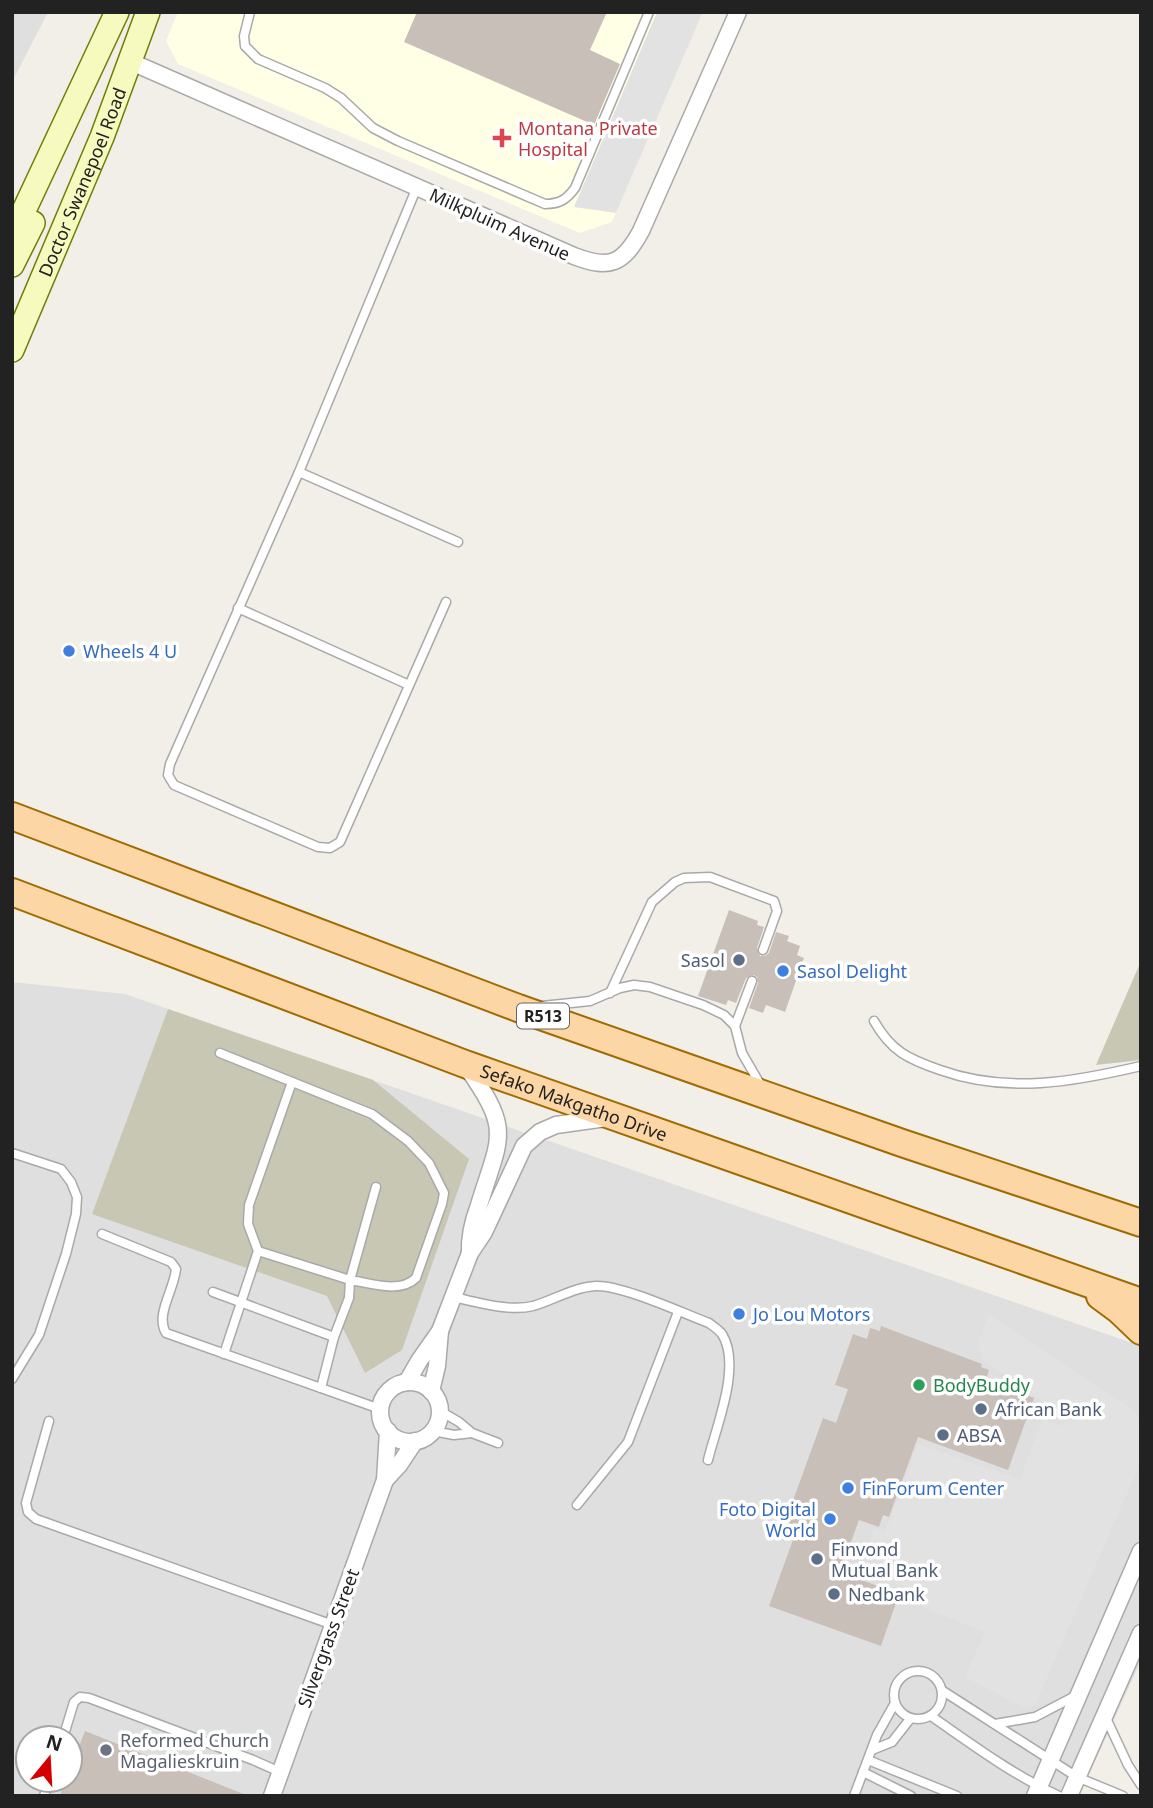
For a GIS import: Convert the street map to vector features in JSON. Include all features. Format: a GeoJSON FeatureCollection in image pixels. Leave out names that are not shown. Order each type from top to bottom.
{"type":"FeatureCollection","features":[{"type":"Feature","properties":{"kind":"main road","name":"Doctor Swanepoel Road"},"geometry":{"type":"LineString","coordinates":[[12,236],[20,206],[117,12]]}},
{"type":"Feature","properties":{"kind":"main road","name":"Doctor Swanepoel Road"},"geometry":{"type":"LineString","coordinates":[[12,350],[102,137],[148,12]]}},
{"type":"Feature","properties":{"kind":"main road"},"geometry":{"type":"LineString","coordinates":[[12,265],[108,66],[114,59],[123,58],[129,61]]}},
{"type":"Feature","properties":{"kind":"main road","name":"R513"},"geometry":{"type":"LineString","coordinates":[[17,816],[518,1007],[770,1097],[1141,1223]]}},
{"type":"Feature","properties":{"kind":"main road","name":"Sefako Makgatho Drive"},"geometry":{"type":"LineString","coordinates":[[12,892],[465,1064],[1141,1302]]}},
{"type":"Feature","properties":{"kind":"main road"},"geometry":{"type":"LineString","coordinates":[[1079,1280],[1119,1310],[1141,1331]]}},
{"type":"Feature","properties":{"kind":"street","name":"Milkpluim Avenue"},"geometry":{"type":"LineString","coordinates":[[129,61],[583,260],[607,264],[617,261],[633,246],[641,231],[738,12]]}},
{"type":"Feature","properties":{"kind":"street"},"geometry":{"type":"LineString","coordinates":[[465,1064],[491,1102],[499,1128],[498,1147],[472,1227],[470,1253]]}},
{"type":"Feature","properties":{"kind":"street"},"geometry":{"type":"LineString","coordinates":[[407,1382],[440,1331],[470,1253],[484,1232],[516,1159],[528,1141],[556,1125],[612,1117]]}},
{"type":"Feature","properties":{"kind":"street"},"geometry":{"type":"LineString","coordinates":[[431,1391],[437,1366],[440,1331]]}},
{"type":"Feature","properties":{"kind":"street"},"geometry":{"type":"LineString","coordinates":[[407,1382],[420,1384],[431,1391],[438,1400],[440,1411],[433,1431],[415,1441],[400,1440],[387,1431],[380,1409],[382,1401],[392,1388],[407,1382]]}},
{"type":"Feature","properties":{"kind":"street","name":"Silvergrass Street"},"geometry":{"type":"LineString","coordinates":[[272,1796],[385,1480],[387,1431]]}},
{"type":"Feature","properties":{"kind":"street","name":"Silvergrass Street"},"geometry":{"type":"LineString","coordinates":[[385,1480],[415,1441]]}},
{"type":"Feature","properties":{"kind":"street"},"geometry":{"type":"LineString","coordinates":[[1037,1791],[1141,1551]]}},
{"type":"Feature","properties":{"kind":"street"},"geometry":{"type":"LineString","coordinates":[[1069,1796],[1141,1633]]}},
{"type":"Feature","properties":{"kind":"lane"},"geometry":{"type":"LineString","coordinates":[[250,12],[244,36],[245,46],[258,59],[325,88],[341,98],[373,128],[398,141],[545,204],[563,201],[575,188],[649,12]]}},
{"type":"Feature","properties":{"kind":"lane"},"geometry":{"type":"LineString","coordinates":[[416,187],[299,472],[180,741],[168,775],[174,785],[318,847],[330,848],[340,842],[446,602]]}},
{"type":"Feature","properties":{"kind":"lane"},"geometry":{"type":"LineString","coordinates":[[299,472],[458,542]]}},
{"type":"Feature","properties":{"kind":"lane"},"geometry":{"type":"LineString","coordinates":[[238,608],[410,685]]}},
{"type":"Feature","properties":{"kind":"lane"},"geometry":{"type":"LineString","coordinates":[[610,993],[652,902],[666,888],[684,878],[710,877],[774,901],[776,911],[763,950]]}},
{"type":"Feature","properties":{"kind":"lane"},"geometry":{"type":"LineString","coordinates":[[735,1026],[752,981]]}},
{"type":"Feature","properties":{"kind":"lane"},"geometry":{"type":"LineString","coordinates":[[518,1007],[569,1005],[628,986],[650,987],[718,1011],[735,1026],[746,1063],[770,1097]]}},
{"type":"Feature","properties":{"kind":"lane"},"geometry":{"type":"LineString","coordinates":[[873,1021],[882,1035],[910,1059],[947,1072],[1009,1085],[1044,1084],[1141,1066]]}},
{"type":"Feature","properties":{"kind":"lane"},"geometry":{"type":"LineString","coordinates":[[220,1053],[372,1114],[408,1141],[429,1163],[444,1193],[416,1278],[410,1285],[398,1287],[350,1280],[258,1251],[252,1241],[248,1224],[249,1205],[292,1082]]}},
{"type":"Feature","properties":{"kind":"lane"},"geometry":{"type":"LineString","coordinates":[[12,1153],[61,1169],[71,1182],[77,1197],[76,1214],[66,1254],[39,1335],[12,1379]]}},
{"type":"Feature","properties":{"kind":"lane"},"geometry":{"type":"LineString","coordinates":[[321,1388],[334,1337],[349,1298],[350,1280],[376,1187]]}},
{"type":"Feature","properties":{"kind":"lane"},"geometry":{"type":"LineString","coordinates":[[102,1234],[171,1262],[176,1269],[175,1282],[161,1317],[166,1333],[380,1409]]}},
{"type":"Feature","properties":{"kind":"lane"},"geometry":{"type":"LineString","coordinates":[[223,1354],[258,1251]]}},
{"type":"Feature","properties":{"kind":"lane"},"geometry":{"type":"LineString","coordinates":[[453,1297],[499,1306],[530,1307],[595,1286],[613,1288],[709,1323],[721,1334],[728,1355],[729,1377],[708,1460]]}},
{"type":"Feature","properties":{"kind":"lane"},"geometry":{"type":"LineString","coordinates":[[213,1292],[334,1337]]}},
{"type":"Feature","properties":{"kind":"lane"},"geometry":{"type":"LineString","coordinates":[[578,1506],[628,1442],[678,1311]]}},
{"type":"Feature","properties":{"kind":"lane"},"geometry":{"type":"LineString","coordinates":[[440,1411],[472,1433],[498,1443]]}},
{"type":"Feature","properties":{"kind":"lane"},"geometry":{"type":"LineString","coordinates":[[49,1421],[26,1503],[28,1512],[36,1519],[333,1625]]}},
{"type":"Feature","properties":{"kind":"lane"},"geometry":{"type":"LineString","coordinates":[[433,1431],[472,1433]]}},
{"type":"Feature","properties":{"kind":"lane"},"geometry":{"type":"LineString","coordinates":[[854,1796],[877,1735],[895,1703],[895,1687],[899,1680],[912,1671],[928,1672],[943,1691],[941,1705],[932,1716],[925,1719],[904,1715],[895,1703]]}},
{"type":"Feature","properties":{"kind":"lane"},"geometry":{"type":"LineString","coordinates":[[943,1691],[1077,1777],[1124,1796]]}},
{"type":"Feature","properties":{"kind":"lane"},"geometry":{"type":"LineString","coordinates":[[995,1724],[1035,1717],[1079,1694]]}},
{"type":"Feature","properties":{"kind":"lane"},"geometry":{"type":"LineString","coordinates":[[67,1724],[74,1702],[80,1697],[89,1698],[280,1772]]}},
{"type":"Feature","properties":{"kind":"lane"},"geometry":{"type":"LineString","coordinates":[[1104,1715],[1128,1765],[1141,1785]]}},
{"type":"Feature","properties":{"kind":"lane"},"geometry":{"type":"LineString","coordinates":[[932,1716],[1037,1791],[1059,1796]]}},
{"type":"Feature","properties":{"kind":"lane"},"geometry":{"type":"LineString","coordinates":[[872,1750],[892,1742],[910,1718]]}},
{"type":"Feature","properties":{"kind":"lane"},"geometry":{"type":"LineString","coordinates":[[868,1760],[957,1796]]}},
{"type":"Feature","properties":{"kind":"lane"},"geometry":{"type":"LineString","coordinates":[[863,1772],[911,1796]]}},
{"type":"Feature","properties":{"kind":"shaded area"},"geometry":{"type":"Polygon","coordinates":[[[12,12],[48,12],[12,82],[12,12]]]}},
{"type":"Feature","properties":{"kind":"shaded area","name":"Montana Private Hospital"},"geometry":{"type":"Polygon","coordinates":[[[178,12],[703,12],[612,222],[580,233],[178,64],[166,41],[178,12]]]}},
{"type":"Feature","properties":{"kind":"shaded area"},"geometry":{"type":"Polygon","coordinates":[[[657,12],[703,12],[616,213],[574,207],[657,12]]]}},
{"type":"Feature","properties":{"kind":"shaded area"},"geometry":{"type":"Polygon","coordinates":[[[1141,961],[1141,1060],[1096,1065],[1141,961]]]}},
{"type":"Feature","properties":{"kind":"shaded area"},"geometry":{"type":"Polygon","coordinates":[[[12,982],[125,994],[1141,1346],[1141,1661],[1079,1796],[12,1796],[12,982]]]}},
{"type":"Feature","properties":{"kind":"shaded area"},"geometry":{"type":"Polygon","coordinates":[[[168,1009],[373,1080],[469,1159],[402,1350],[365,1373],[327,1296],[92,1214],[168,1009]]]}},
{"type":"Feature","properties":{"kind":"shaded area"},"geometry":{"type":"Polygon","coordinates":[[[989,1314],[1134,1410],[1141,1426],[1141,1461],[1035,1705],[1027,1709],[965,1677],[985,1632],[914,1604],[918,1592],[859,1571],[874,1529],[885,1533],[918,1444],[1020,1479],[1043,1419],[1063,1426],[1066,1417],[983,1360],[978,1343],[989,1314]]]}},
{"type":"Feature","properties":{"kind":"building"},"geometry":{"type":"Polygon","coordinates":[[[417,12],[607,12],[590,50],[620,64],[594,125],[404,42],[417,12]]]}},
{"type":"Feature","properties":{"kind":"building"},"geometry":{"type":"Polygon","coordinates":[[[729,910],[758,921],[757,925],[764,927],[757,948],[760,956],[769,953],[776,932],[789,936],[787,941],[800,946],[797,955],[804,958],[785,1012],[766,1005],[763,1013],[749,1008],[758,983],[754,975],[746,978],[736,1003],[728,1000],[726,1005],[698,996],[729,910]]]}},
{"type":"Feature","properties":{"kind":"building","name":"FinForum Center"},"geometry":{"type":"Polygon","coordinates":[[[881,1326],[982,1364],[981,1367],[989,1370],[986,1380],[1034,1398],[1008,1470],[918,1437],[889,1517],[883,1515],[879,1527],[859,1520],[840,1572],[899,1594],[881,1646],[769,1606],[798,1526],[789,1523],[795,1508],[791,1506],[823,1418],[836,1423],[848,1389],[835,1385],[853,1334],[867,1339],[870,1328],[880,1331],[881,1326]]]}},
{"type":"Feature","properties":{"kind":"building","name":"Reformed Church Magalieskruin"},"geometry":{"type":"Polygon","coordinates":[[[85,1731],[246,1796],[60,1796],[84,1794],[85,1731]]]}},
{"type":"Feature","properties":{"kind":"place","name":"Montana Private Hospital"},"geometry":{"type":"Point","coordinates":[502,138]}},
{"type":"Feature","properties":{"kind":"place","name":"Wheels 4 U"},"geometry":{"type":"Point","coordinates":[69,651]}},
{"type":"Feature","properties":{"kind":"place","name":"Sasol"},"geometry":{"type":"Point","coordinates":[739,960]}},
{"type":"Feature","properties":{"kind":"place","name":"Sasol Delight"},"geometry":{"type":"Point","coordinates":[783,971]}},
{"type":"Feature","properties":{"kind":"place","name":"Jo Lou Motors"},"geometry":{"type":"Point","coordinates":[739,1314]}},
{"type":"Feature","properties":{"kind":"place","name":"BodyBuddy"},"geometry":{"type":"Point","coordinates":[919,1385]}},
{"type":"Feature","properties":{"kind":"place","name":"African Bank"},"geometry":{"type":"Point","coordinates":[981,1409]}},
{"type":"Feature","properties":{"kind":"place","name":"ABSA"},"geometry":{"type":"Point","coordinates":[943,1435]}},
{"type":"Feature","properties":{"kind":"place","name":"FinForum Center"},"geometry":{"type":"Point","coordinates":[848,1488]}},
{"type":"Feature","properties":{"kind":"place","name":"Foto Digital World"},"geometry":{"type":"Point","coordinates":[830,1519]}},
{"type":"Feature","properties":{"kind":"place","name":"Finvond Mutual Bank"},"geometry":{"type":"Point","coordinates":[817,1559]}},
{"type":"Feature","properties":{"kind":"place","name":"Nedbank"},"geometry":{"type":"Point","coordinates":[834,1594]}},
{"type":"Feature","properties":{"kind":"place","name":"Reformed Church Magalieskruin"},"geometry":{"type":"Point","coordinates":[106,1750]}}]}
